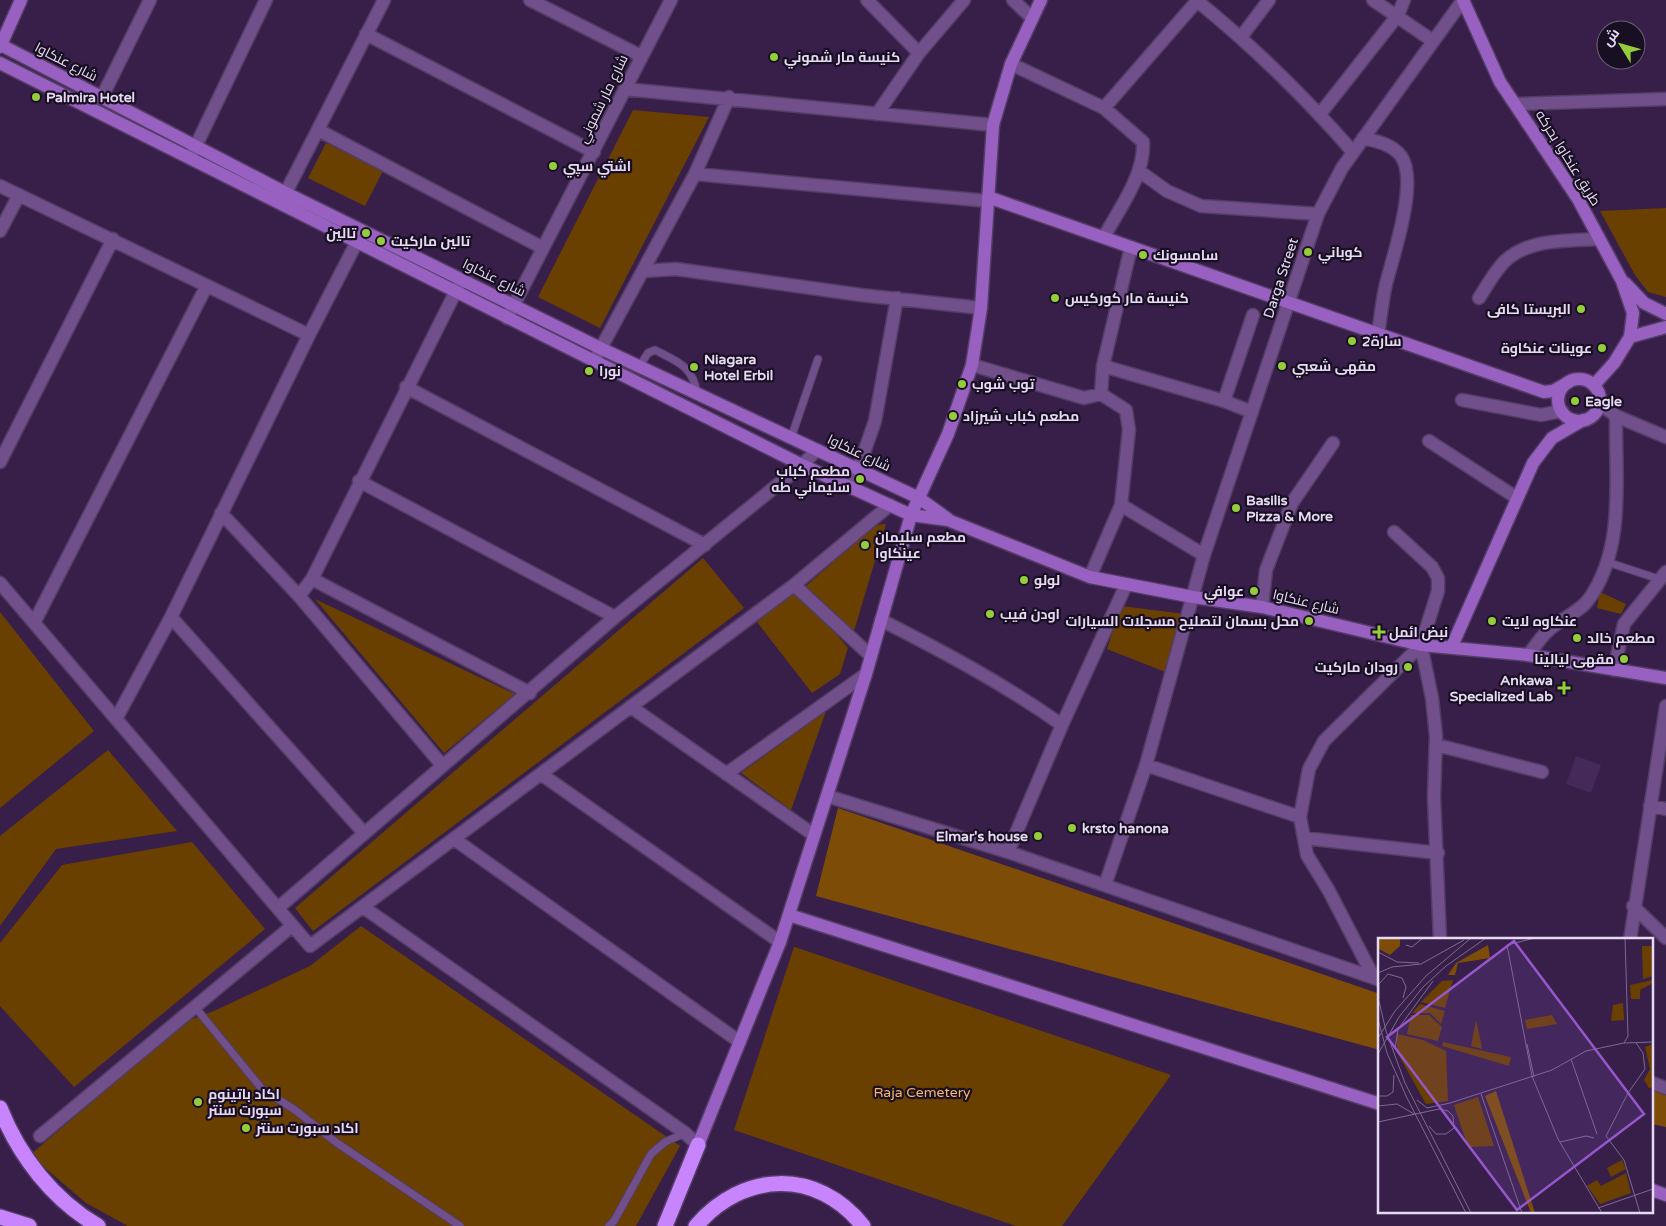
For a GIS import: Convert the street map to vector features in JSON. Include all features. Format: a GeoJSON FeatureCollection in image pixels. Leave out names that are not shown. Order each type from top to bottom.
{"type":"FeatureCollection","features":[{"type":"Feature","properties":{"kind":"highway"},"geometry":{"type":"LineString","coordinates":[[0,1108],[32,1167],[70,1206],[98,1226]]}},
{"type":"Feature","properties":{"kind":"highway"},"geometry":{"type":"LineString","coordinates":[[665,1226],[698,1145]]}},
{"type":"Feature","properties":{"kind":"highway"},"geometry":{"type":"LineString","coordinates":[[696,1226],[709,1211],[737,1192],[759,1185],[784,1183],[799,1184],[826,1196],[851,1212],[863,1226]]}},
{"type":"Feature","properties":{"kind":"highway"},"geometry":{"type":"LineString","coordinates":[[0,1217],[29,1226]]}},
{"type":"Feature","properties":{"kind":"street"},"geometry":{"type":"LineString","coordinates":[[0,46],[21,0]]}},
{"type":"Feature","properties":{"kind":"street"},"geometry":{"type":"LineString","coordinates":[[96,110],[150,0]]}},
{"type":"Feature","properties":{"kind":"street"},"geometry":{"type":"LineString","coordinates":[[190,159],[266,0]]}},
{"type":"Feature","properties":{"kind":"street"},"geometry":{"type":"LineString","coordinates":[[283,199],[384,0]]}},
{"type":"Feature","properties":{"kind":"street","name":"شارع مار شموني"},"geometry":{"type":"LineString","coordinates":[[507,318],[671,0]]}},
{"type":"Feature","properties":{"kind":"street"},"geometry":{"type":"LineString","coordinates":[[868,0],[919,53]]}},
{"type":"Feature","properties":{"kind":"street"},"geometry":{"type":"LineString","coordinates":[[877,114],[919,53],[964,0]]}},
{"type":"Feature","properties":{"kind":"street"},"geometry":{"type":"LineString","coordinates":[[1013,0],[1032,18]]}},
{"type":"Feature","properties":{"kind":"street"},"geometry":{"type":"LineString","coordinates":[[362,907],[685,1133],[698,1145],[780,942],[866,674],[911,515],[948,434],[972,365],[981,308],[993,125],[1011,64],[1041,0]]}},
{"type":"Feature","properties":{"kind":"street"},"geometry":{"type":"LineString","coordinates":[[1241,37],[1269,0]]}},
{"type":"Feature","properties":{"kind":"street"},"geometry":{"type":"LineString","coordinates":[[1373,0],[1433,40]]}},
{"type":"Feature","properties":{"kind":"street"},"geometry":{"type":"LineString","coordinates":[[1320,114],[1398,15],[1404,0]]}},
{"type":"Feature","properties":{"kind":"street","name":"Darga Street"},"geometry":{"type":"LineString","coordinates":[[1105,885],[1146,765],[1194,597],[1204,555],[1318,214],[1342,168],[1463,0]]}},
{"type":"Feature","properties":{"kind":"street","name":"طريق عنكاوا بحركه"},"geometry":{"type":"LineString","coordinates":[[1463,0],[1500,82],[1578,199],[1622,280],[1633,313],[1630,337]]}},
{"type":"Feature","properties":{"kind":"street"},"geometry":{"type":"LineString","coordinates":[[533,1],[641,56]]}},
{"type":"Feature","properties":{"kind":"street"},"geometry":{"type":"LineString","coordinates":[[1104,108],[1197,1],[1241,37],[1320,114],[1353,152]]}},
{"type":"Feature","properties":{"kind":"street"},"geometry":{"type":"LineString","coordinates":[[366,34],[594,152]]}},
{"type":"Feature","properties":{"kind":"street","name":"شارع عنكاوا"},"geometry":{"type":"LineString","coordinates":[[0,46],[196,146],[356,242],[802,465],[911,515],[948,520],[1090,577],[1126,585],[1262,607],[1420,645],[1452,646],[1528,655],[1666,678]]}},
{"type":"Feature","properties":{"kind":"street","name":"شارع عنكاوا"},"geometry":{"type":"LineString","coordinates":[[0,63],[190,159],[283,199],[363,230],[600,348],[919,498],[948,520]]}},
{"type":"Feature","properties":{"kind":"street"},"geometry":{"type":"LineString","coordinates":[[1011,64],[1104,108],[1142,142],[1143,153],[1139,171],[1104,237]]}},
{"type":"Feature","properties":{"kind":"street"},"geometry":{"type":"LineString","coordinates":[[625,89],[729,97],[993,125]]}},
{"type":"Feature","properties":{"kind":"street"},"geometry":{"type":"LineString","coordinates":[[594,361],[695,174],[729,97]]}},
{"type":"Feature","properties":{"kind":"street"},"geometry":{"type":"LineString","coordinates":[[1515,104],[1666,99]]}},
{"type":"Feature","properties":{"kind":"street"},"geometry":{"type":"LineString","coordinates":[[318,130],[543,248]]}},
{"type":"Feature","properties":{"kind":"street"},"geometry":{"type":"LineString","coordinates":[[1363,138],[1382,142],[1401,156],[1405,170],[1405,211],[1386,285],[1378,333]]}},
{"type":"Feature","properties":{"kind":"street"},"geometry":{"type":"LineString","coordinates":[[1139,171],[1167,190],[1201,206],[1318,214]]}},
{"type":"Feature","properties":{"kind":"street"},"geometry":{"type":"LineString","coordinates":[[695,174],[988,199],[1131,246],[1544,392],[1582,379],[1594,385],[1598,391],[1600,403],[1594,414],[1552,438],[1542,449],[1517,498],[1452,646]]}},
{"type":"Feature","properties":{"kind":"street"},"geometry":{"type":"LineString","coordinates":[[0,186],[308,335]]}},
{"type":"Feature","properties":{"kind":"street"},"geometry":{"type":"LineString","coordinates":[[0,231],[19,196]]}},
{"type":"Feature","properties":{"kind":"street"},"geometry":{"type":"LineString","coordinates":[[116,719],[171,617],[308,335],[363,230]]}},
{"type":"Feature","properties":{"kind":"street"},"geometry":{"type":"LineString","coordinates":[[0,462],[113,239]]}},
{"type":"Feature","properties":{"kind":"street"},"geometry":{"type":"LineString","coordinates":[[1479,298],[1503,262],[1526,246],[1599,239]]}},
{"type":"Feature","properties":{"kind":"street"},"geometry":{"type":"LineString","coordinates":[[1101,394],[1103,366],[1131,246]]}},
{"type":"Feature","properties":{"kind":"street"},"geometry":{"type":"LineString","coordinates":[[644,271],[676,269],[981,308]]}},
{"type":"Feature","properties":{"kind":"street"},"geometry":{"type":"LineString","coordinates":[[299,596],[312,579],[406,387],[463,279]]}},
{"type":"Feature","properties":{"kind":"street"},"geometry":{"type":"LineString","coordinates":[[1622,280],[1644,303],[1666,314]]}},
{"type":"Feature","properties":{"kind":"street"},"geometry":{"type":"LineString","coordinates":[[34,623],[206,287]]}},
{"type":"Feature","properties":{"kind":"street"},"geometry":{"type":"LineString","coordinates":[[852,487],[875,422],[897,298]]}},
{"type":"Feature","properties":{"kind":"street"},"geometry":{"type":"LineString","coordinates":[[1224,401],[1253,315]]}},
{"type":"Feature","properties":{"kind":"street"},"geometry":{"type":"LineString","coordinates":[[1594,385],[1614,363],[1630,337],[1666,327]]}},
{"type":"Feature","properties":{"kind":"street"},"geometry":{"type":"LineString","coordinates":[[972,365],[1084,398],[1101,394],[1126,410],[1129,430],[1121,505],[1090,577]]}},
{"type":"Feature","properties":{"kind":"street"},"geometry":{"type":"LineString","coordinates":[[1103,366],[1224,401],[1252,412]]}},
{"type":"Feature","properties":{"kind":"street"},"geometry":{"type":"LineString","coordinates":[[1569,382],[1564,386],[1559,396],[1562,411],[1571,419],[1583,420]]}},
{"type":"Feature","properties":{"kind":"street"},"geometry":{"type":"LineString","coordinates":[[406,387],[705,545]]}},
{"type":"Feature","properties":{"kind":"street"},"geometry":{"type":"LineString","coordinates":[[1462,400],[1541,415],[1562,411]]}},
{"type":"Feature","properties":{"kind":"street"},"geometry":{"type":"LineString","coordinates":[[1600,403],[1616,416],[1666,437]]}},
{"type":"Feature","properties":{"kind":"street"},"geometry":{"type":"LineString","coordinates":[[1528,655],[1548,630],[1589,600],[1607,562],[1615,519],[1616,416]]}},
{"type":"Feature","properties":{"kind":"street"},"geometry":{"type":"LineString","coordinates":[[1429,441],[1517,498]]}},
{"type":"Feature","properties":{"kind":"street"},"geometry":{"type":"LineString","coordinates":[[1262,607],[1266,570],[1289,510],[1333,442]]}},
{"type":"Feature","properties":{"kind":"street"},"geometry":{"type":"LineString","coordinates":[[278,908],[616,617],[802,465],[817,450]]}},
{"type":"Feature","properties":{"kind":"street"},"geometry":{"type":"LineString","coordinates":[[359,481],[616,617]]}},
{"type":"Feature","properties":{"kind":"street"},"geometry":{"type":"LineString","coordinates":[[0,584],[310,946],[794,585],[890,505]]}},
{"type":"Feature","properties":{"kind":"street"},"geometry":{"type":"LineString","coordinates":[[1121,505],[1204,555]]}},
{"type":"Feature","properties":{"kind":"street"},"geometry":{"type":"LineString","coordinates":[[221,513],[299,596],[442,766]]}},
{"type":"Feature","properties":{"kind":"street"},"geometry":{"type":"LineString","coordinates":[[1377,979],[1307,855],[1300,817],[1309,769],[1324,741],[1420,645],[1438,591],[1438,578],[1432,567],[1394,532]]}},
{"type":"Feature","properties":{"kind":"street"},"geometry":{"type":"LineString","coordinates":[[1614,670],[1624,624],[1662,576]]}},
{"type":"Feature","properties":{"kind":"street"},"geometry":{"type":"LineString","coordinates":[[312,579],[530,693]]}},
{"type":"Feature","properties":{"kind":"street"},"geometry":{"type":"LineString","coordinates":[[794,585],[871,656]]}},
{"type":"Feature","properties":{"kind":"street"},"geometry":{"type":"LineString","coordinates":[[1008,852],[1062,725],[1126,585]]}},
{"type":"Feature","properties":{"kind":"street"},"geometry":{"type":"LineString","coordinates":[[171,617],[364,833]]}},
{"type":"Feature","properties":{"kind":"street"},"geometry":{"type":"LineString","coordinates":[[881,620],[969,665],[1019,695],[1062,725]]}},
{"type":"Feature","properties":{"kind":"street"},"geometry":{"type":"LineString","coordinates":[[1420,645],[1432,698],[1437,745],[1434,797],[1438,853],[1440,938]]}},
{"type":"Feature","properties":{"kind":"street"},"geometry":{"type":"LineString","coordinates":[[726,774],[866,674]]}},
{"type":"Feature","properties":{"kind":"street"},"geometry":{"type":"LineString","coordinates":[[1630,938],[1650,806],[1665,726],[1666,706]]}},
{"type":"Feature","properties":{"kind":"street"},"geometry":{"type":"LineString","coordinates":[[631,707],[814,835]]}},
{"type":"Feature","properties":{"kind":"street"},"geometry":{"type":"LineString","coordinates":[[1437,745],[1542,772]]}},
{"type":"Feature","properties":{"kind":"street"},"geometry":{"type":"LineString","coordinates":[[1146,765],[1300,817]]}},
{"type":"Feature","properties":{"kind":"street"},"geometry":{"type":"LineString","coordinates":[[541,774],[780,942]]}},
{"type":"Feature","properties":{"kind":"street"},"geometry":{"type":"LineString","coordinates":[[828,796],[1008,852],[1377,979]]}},
{"type":"Feature","properties":{"kind":"street"},"geometry":{"type":"LineString","coordinates":[[1650,806],[1666,809]]}},
{"type":"Feature","properties":{"kind":"street"},"geometry":{"type":"LineString","coordinates":[[1304,838],[1438,853]]}},
{"type":"Feature","properties":{"kind":"street"},"geometry":{"type":"LineString","coordinates":[[454,839],[740,1042]]}},
{"type":"Feature","properties":{"kind":"street"},"geometry":{"type":"LineString","coordinates":[[1634,906],[1666,938]]}},
{"type":"Feature","properties":{"kind":"street"},"geometry":{"type":"LineString","coordinates":[[789,915],[1378,1103]]}},
{"type":"Feature","properties":{"kind":"street"},"geometry":{"type":"LineString","coordinates":[[40,1136],[292,926]]}},
{"type":"Feature","properties":{"kind":"street"},"geometry":{"type":"LineString","coordinates":[[1654,1084],[1666,1088]]}},
{"type":"Feature","properties":{"kind":"street"},"geometry":{"type":"LineString","coordinates":[[1654,1191],[1666,1195]]}},
{"type":"Feature","properties":{"kind":"lane"},"geometry":{"type":"LineString","coordinates":[[639,366],[648,353],[655,350],[689,371],[695,379],[697,394]]}},
{"type":"Feature","properties":{"kind":"lane"},"geometry":{"type":"LineString","coordinates":[[791,438],[818,359]]}},
{"type":"Feature","properties":{"kind":"lane"},"geometry":{"type":"LineString","coordinates":[[1607,562],[1662,576]]}},
{"type":"Feature","properties":{"kind":"lane"},"geometry":{"type":"LineString","coordinates":[[194,1007],[262,1089],[295,1110],[337,1143],[460,1226]]}},
{"type":"Feature","properties":{"kind":"lane"},"geometry":{"type":"LineString","coordinates":[[609,1226],[614,1221],[651,1154],[665,1142],[685,1133]]}},
{"type":"Feature","properties":{"kind":"shaded area"},"geometry":{"type":"Polygon","coordinates":[[[1576,756],[1601,765],[1591,793],[1566,784],[1576,756]]]}},
{"type":"Feature","properties":{"kind":"shaded area"},"geometry":{"type":"Polygon","coordinates":[[[838,808],[1378,993],[1378,1049],[816,896],[838,808]]]}},
{"type":"Feature","properties":{"kind":"shaded area"},"geometry":{"type":"Polygon","coordinates":[[[1654,1089],[1666,1093],[1666,1127],[1654,1124],[1654,1089]]]}},
{"type":"Feature","properties":{"kind":"green space"},"geometry":{"type":"Polygon","coordinates":[[[633,110],[709,117],[600,328],[538,297],[633,110]]]}},
{"type":"Feature","properties":{"kind":"green space"},"geometry":{"type":"Polygon","coordinates":[[[326,143],[383,171],[365,206],[308,178],[326,143]]]}},
{"type":"Feature","properties":{"kind":"green space"},"geometry":{"type":"Polygon","coordinates":[[[1666,208],[1666,297],[1648,292],[1635,275],[1600,211],[1666,208]]]}},
{"type":"Feature","properties":{"kind":"green space"},"geometry":{"type":"Polygon","coordinates":[[[886,524],[854,631],[806,586],[875,525],[886,524]]]}},
{"type":"Feature","properties":{"kind":"green space"},"geometry":{"type":"Polygon","coordinates":[[[703,558],[744,608],[313,931],[295,908],[703,558]]]}},
{"type":"Feature","properties":{"kind":"green space"},"geometry":{"type":"Polygon","coordinates":[[[799,589],[848,648],[840,674],[812,693],[757,622],[799,589]]]}},
{"type":"Feature","properties":{"kind":"green space"},"geometry":{"type":"Polygon","coordinates":[[[1600,592],[1626,604],[1621,614],[1597,608],[1600,592]]]}},
{"type":"Feature","properties":{"kind":"green space"},"geometry":{"type":"Polygon","coordinates":[[[315,599],[515,694],[444,753],[315,599]]]}},
{"type":"Feature","properties":{"kind":"green space"},"geometry":{"type":"Polygon","coordinates":[[[1121,606],[1185,614],[1168,673],[1107,649],[1121,606]]]}},
{"type":"Feature","properties":{"kind":"green space"},"geometry":{"type":"Polygon","coordinates":[[[0,612],[94,731],[0,808],[0,612]]]}},
{"type":"Feature","properties":{"kind":"green space"},"geometry":{"type":"Polygon","coordinates":[[[826,711],[791,810],[741,773],[826,711]]]}},
{"type":"Feature","properties":{"kind":"green space"},"geometry":{"type":"Polygon","coordinates":[[[108,750],[177,831],[56,849],[0,926],[0,836],[108,750]]]}},
{"type":"Feature","properties":{"kind":"green space"},"geometry":{"type":"Polygon","coordinates":[[[192,842],[265,929],[74,1087],[0,1006],[0,943],[62,865],[192,842]]]}},
{"type":"Feature","properties":{"kind":"green space"},"geometry":{"type":"Polygon","coordinates":[[[361,926],[680,1146],[636,1226],[128,1226],[86,1203],[30,1155],[187,1021],[214,1011],[310,966],[361,926]]]}},
{"type":"Feature","properties":{"kind":"green space","name":"Raja Cemetery"},"geometry":{"type":"Polygon","coordinates":[[[794,947],[1171,1075],[1062,1226],[1016,1226],[734,1130],[794,947]]]}},
{"type":"Feature","properties":{"kind":"place","name":"كنيسة مار شموني"},"geometry":{"type":"Point","coordinates":[774,57]}},
{"type":"Feature","properties":{"kind":"place","name":"Palmira Hotel"},"geometry":{"type":"Point","coordinates":[36,97]}},
{"type":"Feature","properties":{"kind":"place","name":"اشتي سپي"},"geometry":{"type":"Point","coordinates":[553,166]}},
{"type":"Feature","properties":{"kind":"place","name":"تالين"},"geometry":{"type":"Point","coordinates":[366,233]}},
{"type":"Feature","properties":{"kind":"place","name":"تالين ماركيت"},"geometry":{"type":"Point","coordinates":[381,241]}},
{"type":"Feature","properties":{"kind":"place","name":"كوباني"},"geometry":{"type":"Point","coordinates":[1308,252]}},
{"type":"Feature","properties":{"kind":"place","name":"سامسونك"},"geometry":{"type":"Point","coordinates":[1143,255]}},
{"type":"Feature","properties":{"kind":"place","name":"كنيسة مار كوركيس"},"geometry":{"type":"Point","coordinates":[1055,298]}},
{"type":"Feature","properties":{"kind":"place","name":"البریستا كافی"},"geometry":{"type":"Point","coordinates":[1581,309]}},
{"type":"Feature","properties":{"kind":"place","name":"سارة2"},"geometry":{"type":"Point","coordinates":[1352,341]}},
{"type":"Feature","properties":{"kind":"place","name":"عوينات عنكاوة"},"geometry":{"type":"Point","coordinates":[1602,348]}},
{"type":"Feature","properties":{"kind":"place","name":"مقهى شعبي"},"geometry":{"type":"Point","coordinates":[1282,366]}},
{"type":"Feature","properties":{"kind":"place","name":"Niagara Hotel Erbil"},"geometry":{"type":"Point","coordinates":[694,367]}},
{"type":"Feature","properties":{"kind":"place","name":"نورا"},"geometry":{"type":"Point","coordinates":[589,371]}},
{"type":"Feature","properties":{"kind":"place","name":"توب شوب"},"geometry":{"type":"Point","coordinates":[962,384]}},
{"type":"Feature","properties":{"kind":"place","name":"Eagle"},"geometry":{"type":"Point","coordinates":[1575,401]}},
{"type":"Feature","properties":{"kind":"place","name":"مطعم كباب شيرزاد"},"geometry":{"type":"Point","coordinates":[953,416]}},
{"type":"Feature","properties":{"kind":"place","name":"مطعم كباب سليماني طه"},"geometry":{"type":"Point","coordinates":[860,479]}},
{"type":"Feature","properties":{"kind":"place","name":"Basilis Pizza & More"},"geometry":{"type":"Point","coordinates":[1236,508]}},
{"type":"Feature","properties":{"kind":"place","name":"مطعم سليمان عينكاوا"},"geometry":{"type":"Point","coordinates":[865,545]}},
{"type":"Feature","properties":{"kind":"place","name":"لولو"},"geometry":{"type":"Point","coordinates":[1024,580]}},
{"type":"Feature","properties":{"kind":"place","name":"عوافي"},"geometry":{"type":"Point","coordinates":[1254,591]}},
{"type":"Feature","properties":{"kind":"place","name":"اودن فيب"},"geometry":{"type":"Point","coordinates":[990,614]}},
{"type":"Feature","properties":{"kind":"place","name":"محل بسمان لتصليح مسجلات السيارات"},"geometry":{"type":"Point","coordinates":[1309,621]}},
{"type":"Feature","properties":{"kind":"place","name":"عنكاوه لايت"},"geometry":{"type":"Point","coordinates":[1492,621]}},
{"type":"Feature","properties":{"kind":"place","name":"نبض ائمل"},"geometry":{"type":"Point","coordinates":[1379,632]}},
{"type":"Feature","properties":{"kind":"place","name":"مطعم خالد"},"geometry":{"type":"Point","coordinates":[1577,638]}},
{"type":"Feature","properties":{"kind":"place","name":"مقهى ليالينا"},"geometry":{"type":"Point","coordinates":[1624,659]}},
{"type":"Feature","properties":{"kind":"place","name":"رودان ماركيت"},"geometry":{"type":"Point","coordinates":[1408,667]}},
{"type":"Feature","properties":{"kind":"place","name":"Ankawa Specialized Lab"},"geometry":{"type":"Point","coordinates":[1564,688]}},
{"type":"Feature","properties":{"kind":"place","name":"krsto hanona"},"geometry":{"type":"Point","coordinates":[1072,828]}},
{"type":"Feature","properties":{"kind":"place","name":"Elmar's house"},"geometry":{"type":"Point","coordinates":[1038,836]}},
{"type":"Feature","properties":{"kind":"place","name":"اكاد باتينوم سبورت سنتر"},"geometry":{"type":"Point","coordinates":[198,1102]}},
{"type":"Feature","properties":{"kind":"place","name":"اکاد سبورت سنتر"},"geometry":{"type":"Point","coordinates":[246,1128]}}]}
